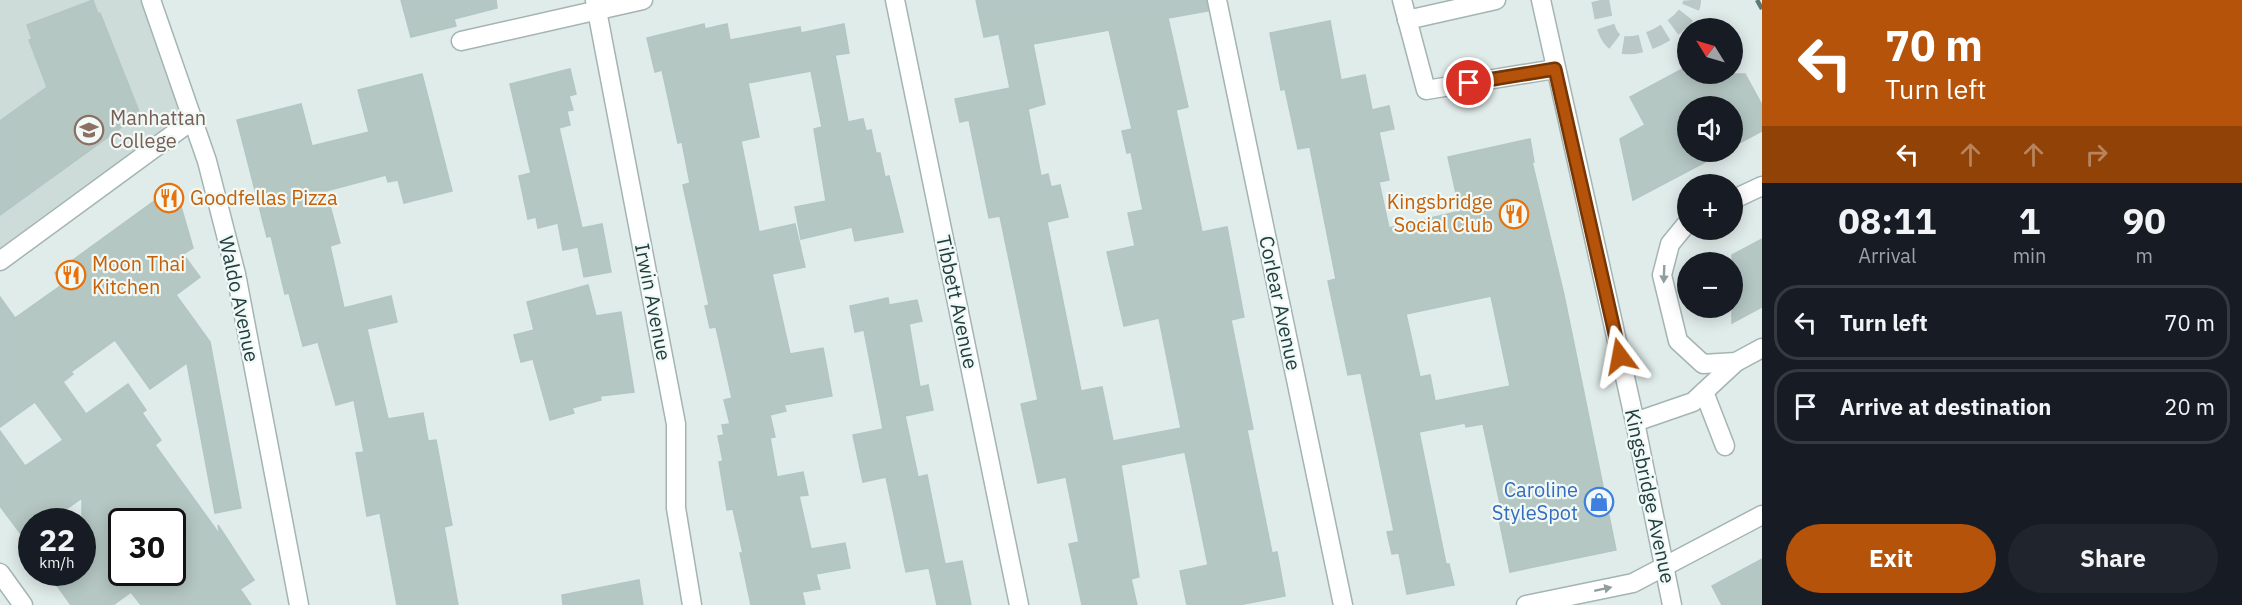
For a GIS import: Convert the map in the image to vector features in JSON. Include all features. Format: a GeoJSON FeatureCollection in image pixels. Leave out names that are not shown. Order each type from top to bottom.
{"type":"FeatureCollection","features":[{"type":"Feature","properties":{"kind":"street","name":"Waldo Avenue"},"geometry":{"type":"LineString","coordinates":[[150,0],[194,119],[236,274],[299,605]]}},
{"type":"Feature","properties":{"kind":"street"},"geometry":{"type":"LineString","coordinates":[[461,41],[597,5],[643,0]]}},
{"type":"Feature","properties":{"kind":"street","name":"Tibbett Avenue"},"geometry":{"type":"LineString","coordinates":[[895,0],[1019,605]]}},
{"type":"Feature","properties":{"kind":"street","name":"Corlear Avenue"},"geometry":{"type":"LineString","coordinates":[[1217,0],[1343,605]]}},
{"type":"Feature","properties":{"kind":"street"},"geometry":{"type":"LineString","coordinates":[[1402,0],[1426,90],[1555,69]]}},
{"type":"Feature","properties":{"kind":"street"},"geometry":{"type":"LineString","coordinates":[[1407,20],[1496,0]]}},
{"type":"Feature","properties":{"kind":"street","name":"Kingsbridge Avenue"},"geometry":{"type":"LineString","coordinates":[[1541,0],[1635,423],[1672,605]]}},
{"type":"Feature","properties":{"kind":"street","name":"Irwin Avenue"},"geometry":{"type":"LineString","coordinates":[[597,5],[676,424],[676,508],[692,605]]}},
{"type":"Feature","properties":{"kind":"street"},"geometry":{"type":"LineString","coordinates":[[0,261],[194,119]]}},
{"type":"Feature","properties":{"kind":"street"},"geometry":{"type":"LineString","coordinates":[[1743,195],[1762,186]]}},
{"type":"Feature","properties":{"kind":"street"},"geometry":{"type":"LineString","coordinates":[[1677,235],[1670,244],[1662,275],[1678,340],[1703,364],[1736,362]]}},
{"type":"Feature","properties":{"kind":"street"},"geometry":{"type":"LineString","coordinates":[[1635,423],[1693,402],[1736,362],[1762,348]]}},
{"type":"Feature","properties":{"kind":"street"},"geometry":{"type":"LineString","coordinates":[[1704,393],[1725,446]]}},
{"type":"Feature","properties":{"kind":"street"},"geometry":{"type":"LineString","coordinates":[[1526,605],[1633,583],[1762,515]]}},
{"type":"Feature","properties":{"kind":"street"},"geometry":{"type":"LineString","coordinates":[[0,573],[23,605]]}},
{"type":"Feature","properties":{"kind":"shaded area","name":"Manhattan College"},"geometry":{"type":"Polygon","coordinates":[[[0,0],[151,0],[194,119],[0,261],[0,0]]]}},
{"type":"Feature","properties":{"kind":"building"},"geometry":{"type":"Polygon","coordinates":[[[93,0],[140,114],[0,215],[0,121],[47,87],[29,40],[32,39],[27,25],[93,0]]]}},
{"type":"Feature","properties":{"kind":"building"},"geometry":{"type":"Polygon","coordinates":[[[401,0],[496,0],[497,8],[454,19],[456,26],[411,37],[401,0]]]}},
{"type":"Feature","properties":{"kind":"building"},"geometry":{"type":"Polygon","coordinates":[[[976,0],[1206,0],[1208,11],[1168,18],[1188,107],[1176,110],[1202,232],[1227,227],[1244,317],[1231,320],[1253,429],[1247,430],[1272,553],[1277,552],[1285,596],[1239,605],[1187,605],[1180,571],[1208,565],[1185,452],[1121,465],[1139,577],[1131,579],[1137,605],[1082,605],[1069,544],[1079,542],[1066,477],[1038,483],[1021,404],[1038,400],[1000,216],[989,218],[969,120],[960,122],[955,99],[1010,88],[999,34],[984,37],[976,0]],[[1109,30],[1033,44],[1045,104],[1028,109],[1041,176],[1048,174],[1051,187],[1060,185],[1068,217],[1047,222],[1081,391],[1102,387],[1113,441],[1181,428],[1159,318],[1124,326],[1107,252],[1135,246],[1128,213],[1143,210],[1131,152],[1127,153],[1122,131],[1132,129],[1109,30]]]}},
{"type":"Feature","properties":{"kind":"building"},"geometry":{"type":"Polygon","coordinates":[[[1330,21],[1341,80],[1365,75],[1372,110],[1389,106],[1394,129],[1379,132],[1389,180],[1379,182],[1389,228],[1460,211],[1448,157],[1530,139],[1534,162],[1532,162],[1564,295],[1616,550],[1510,572],[1498,514],[1502,513],[1483,424],[1466,427],[1465,423],[1419,432],[1446,564],[1449,564],[1454,585],[1407,594],[1399,553],[1392,554],[1387,532],[1394,531],[1361,373],[1348,375],[1328,281],[1336,279],[1310,147],[1298,149],[1285,89],[1281,90],[1270,33],[1330,21]],[[1491,296],[1406,314],[1420,377],[1430,375],[1435,401],[1510,386],[1491,296]]]}},
{"type":"Feature","properties":{"kind":"building"},"geometry":{"type":"Polygon","coordinates":[[[704,24],[705,29],[727,24],[730,40],[800,27],[801,33],[844,24],[849,53],[835,55],[848,122],[863,119],[866,131],[871,130],[876,153],[880,153],[885,177],[889,176],[903,232],[855,241],[852,227],[801,239],[795,207],[826,201],[814,129],[822,127],[811,71],[748,83],[759,137],[741,141],[759,232],[795,224],[805,267],[772,274],[790,354],[823,348],[832,396],[784,405],[786,411],[770,415],[775,437],[770,438],[777,477],[803,472],[808,495],[799,496],[811,549],[845,543],[850,568],[816,574],[820,589],[802,592],[805,605],[751,605],[733,509],[727,510],[719,462],[723,461],[718,436],[724,435],[722,425],[730,424],[724,400],[732,398],[716,327],[710,328],[705,306],[709,305],[683,185],[690,183],[682,142],[678,143],[662,70],[655,72],[647,38],[704,24]]]}},
{"type":"Feature","properties":{"kind":"building"},"geometry":{"type":"Polygon","coordinates":[[[570,69],[576,94],[569,96],[573,110],[567,111],[570,125],[559,128],[582,228],[602,224],[611,272],[584,277],[578,247],[563,250],[558,223],[538,228],[536,217],[528,219],[519,176],[531,173],[510,84],[570,69]]]}},
{"type":"Feature","properties":{"kind":"building"},"geometry":{"type":"Polygon","coordinates":[[[1677,72],[1677,84],[1743,84],[1743,74],[1745,74],[1762,105],[1762,131],[1743,141],[1743,96],[1677,96],[1677,162],[1705,162],[1682,174],[1677,174],[1677,177],[1633,200],[1620,139],[1645,125],[1630,97],[1677,72]]]}},
{"type":"Feature","properties":{"kind":"building"},"geometry":{"type":"Polygon","coordinates":[[[422,74],[452,191],[404,203],[398,180],[388,182],[386,175],[326,191],[340,243],[330,246],[344,308],[391,296],[397,322],[367,329],[388,419],[423,413],[428,441],[436,440],[452,525],[444,527],[458,605],[397,605],[380,513],[367,516],[356,453],[364,452],[354,400],[336,405],[318,342],[303,346],[289,293],[285,294],[271,236],[267,237],[237,120],[301,104],[312,146],[369,132],[358,90],[422,74]]]}},
{"type":"Feature","properties":{"kind":"building"},"geometry":{"type":"Polygon","coordinates":[[[175,186],[193,248],[183,254],[200,277],[176,295],[210,342],[241,508],[215,513],[187,363],[150,389],[115,340],[71,372],[73,374],[63,382],[86,414],[128,384],[146,410],[142,413],[161,440],[155,445],[220,535],[218,525],[254,580],[240,589],[251,605],[141,605],[131,592],[113,605],[71,605],[57,586],[96,586],[96,508],[82,508],[82,498],[68,508],[18,508],[18,530],[0,506],[0,431],[25,466],[63,440],[35,402],[0,427],[0,297],[15,318],[63,284],[55,273],[175,186]]]}},
{"type":"Feature","properties":{"kind":"building"},"geometry":{"type":"Polygon","coordinates":[[[1762,239],[1762,307],[1743,317],[1743,252],[1738,252],[1762,239]]]}},
{"type":"Feature","properties":{"kind":"building"},"geometry":{"type":"Polygon","coordinates":[[[588,285],[596,316],[621,312],[634,392],[600,396],[601,400],[572,408],[574,413],[550,420],[533,359],[521,362],[514,335],[534,330],[527,302],[588,285]]]}},
{"type":"Feature","properties":{"kind":"building"},"geometry":{"type":"Polygon","coordinates":[[[888,298],[889,305],[917,300],[922,321],[909,324],[920,387],[928,385],[933,410],[905,416],[918,477],[927,475],[945,564],[962,561],[971,605],[937,605],[929,568],[906,572],[886,477],[863,482],[853,435],[883,429],[864,330],[855,332],[850,306],[888,298]]]}},
{"type":"Feature","properties":{"kind":"building"},"geometry":{"type":"Polygon","coordinates":[[[1732,318],[1741,318],[1732,323],[1732,318]]]}},
{"type":"Feature","properties":{"kind":"building"},"geometry":{"type":"Polygon","coordinates":[[[1762,559],[1762,605],[1722,605],[1712,586],[1762,559]]]}},
{"type":"Feature","properties":{"kind":"building"},"geometry":{"type":"Polygon","coordinates":[[[639,580],[643,605],[563,605],[562,595],[639,580]]]}},
{"type":"Feature","properties":{"kind":"tunnel"},"geometry":{"type":"LineString","coordinates":[[1600,0],[1610,36],[1622,45],[1646,42],[1673,28],[1690,9],[1692,0]]}},
{"type":"Feature","properties":{"kind":"railway"},"geometry":{"type":"LineString","coordinates":[[1757,0],[1762,9]]}},
{"type":"Feature","properties":{"kind":"place","name":"Manhattan College"},"geometry":{"type":"Point","coordinates":[89,130]}},
{"type":"Feature","properties":{"kind":"place","name":"Goodfellas Pizza"},"geometry":{"type":"Point","coordinates":[169,198]}},
{"type":"Feature","properties":{"kind":"place","name":"Kingsbridge Social Club"},"geometry":{"type":"Point","coordinates":[1514,214]}},
{"type":"Feature","properties":{"kind":"place","name":"Moon Thai Kitchen"},"geometry":{"type":"Point","coordinates":[71,275]}},
{"type":"Feature","properties":{"kind":"place","name":"Caroline StyleSpot"},"geometry":{"type":"Point","coordinates":[1599,502]}},
{"type":"Feature","properties":{"kind":"route"},"geometry":{"type":"LineString","coordinates":[[1469,83],[1555,69],[1620,356]]}}]}
